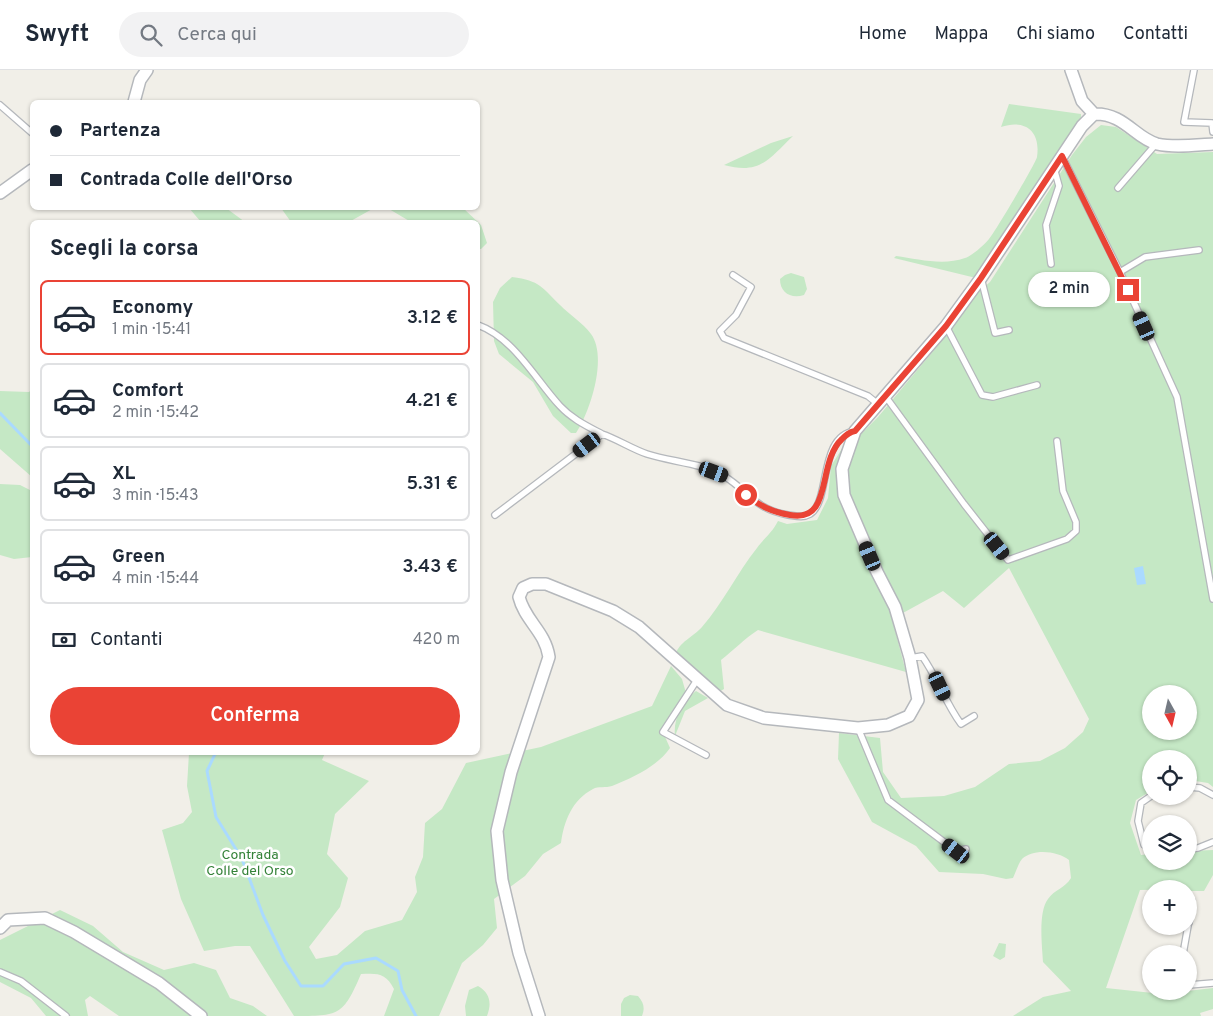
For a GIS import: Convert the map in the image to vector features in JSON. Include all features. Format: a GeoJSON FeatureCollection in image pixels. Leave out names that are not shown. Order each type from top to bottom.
{"type":"FeatureCollection","features":[{"type":"Feature","properties":{"kind":"street"},"geometry":{"type":"LineString","coordinates":[[135,100],[140,80],[147,70]]}},
{"type":"Feature","properties":{"kind":"street"},"geometry":{"type":"LineString","coordinates":[[1071,70],[1082,101],[1094,114]]}},
{"type":"Feature","properties":{"kind":"street"},"geometry":{"type":"LineString","coordinates":[[539,1016],[516,944],[502,880],[497,831],[511,772],[549,658],[547,643],[522,608],[519,597],[524,588],[532,584],[546,584],[613,611],[639,627],[727,705],[764,718],[858,728],[888,725],[909,716],[918,700],[910,658],[895,606],[877,572],[844,496],[842,469],[855,431],[946,326],[981,278],[1082,126],[1094,114],[1107,114],[1156,144],[1179,146],[1213,144]]}},
{"type":"Feature","properties":{"kind":"street"},"geometry":{"type":"LineString","coordinates":[[0,193],[30,171]]}},
{"type":"Feature","properties":{"kind":"street"},"geometry":{"type":"LineString","coordinates":[[0,928],[8,920],[45,918],[74,932],[159,983],[201,1016]]}},
{"type":"Feature","properties":{"kind":"lane"},"geometry":{"type":"LineString","coordinates":[[1194,70],[1184,122],[1212,123],[1213,132]]}},
{"type":"Feature","properties":{"kind":"lane"},"geometry":{"type":"LineString","coordinates":[[0,105],[30,131]]}},
{"type":"Feature","properties":{"kind":"lane"},"geometry":{"type":"LineString","coordinates":[[1118,188],[1156,144]]}},
{"type":"Feature","properties":{"kind":"lane"},"geometry":{"type":"LineString","coordinates":[[1062,156],[1120,272],[1177,397],[1213,599]]}},
{"type":"Feature","properties":{"kind":"lane"},"geometry":{"type":"LineString","coordinates":[[1051,264],[1046,225],[1059,186],[1054,168]]}},
{"type":"Feature","properties":{"kind":"lane"},"geometry":{"type":"LineString","coordinates":[[1120,272],[1145,257],[1199,250]]}},
{"type":"Feature","properties":{"kind":"lane"},"geometry":{"type":"LineString","coordinates":[[733,275],[751,287],[736,315],[720,331],[724,338],[882,401],[1008,560],[1067,540],[1076,531],[1076,522],[1064,491],[1057,441]]}},
{"type":"Feature","properties":{"kind":"lane"},"geometry":{"type":"LineString","coordinates":[[981,278],[995,333],[1009,330]]}},
{"type":"Feature","properties":{"kind":"lane"},"geometry":{"type":"LineString","coordinates":[[480,326],[487,328],[514,350],[561,407],[580,423],[645,453],[724,476],[761,507],[800,517],[814,512],[820,502],[828,460],[838,443],[849,432],[855,431]]}},
{"type":"Feature","properties":{"kind":"lane"},"geometry":{"type":"LineString","coordinates":[[946,326],[982,395],[993,397],[1037,385]]}},
{"type":"Feature","properties":{"kind":"lane"},"geometry":{"type":"LineString","coordinates":[[495,515],[602,434]]}},
{"type":"Feature","properties":{"kind":"lane"},"geometry":{"type":"LineString","coordinates":[[910,658],[922,656],[934,672],[960,724],[974,716]]}},
{"type":"Feature","properties":{"kind":"lane"},"geometry":{"type":"LineString","coordinates":[[697,680],[663,732],[706,755]]}},
{"type":"Feature","properties":{"kind":"lane"},"geometry":{"type":"LineString","coordinates":[[858,728],[888,800],[956,851],[966,848]]}},
{"type":"Feature","properties":{"kind":"lane"},"geometry":{"type":"LineString","coordinates":[[1197,788],[1213,795]]}},
{"type":"Feature","properties":{"kind":"lane"},"geometry":{"type":"LineString","coordinates":[[1142,802],[1138,821],[1142,837]]}},
{"type":"Feature","properties":{"kind":"lane"},"geometry":{"type":"LineString","coordinates":[[1197,848],[1213,842]]}},
{"type":"Feature","properties":{"kind":"lane"},"geometry":{"type":"LineString","coordinates":[[0,972],[21,981],[66,1016]]}},
{"type":"Feature","properties":{"kind":"lane"},"geometry":{"type":"LineString","coordinates":[[1197,984],[1213,983]]}},
{"type":"Feature","properties":{"kind":"green space"},"geometry":{"type":"Polygon","coordinates":[[[1009,104],[1081,114],[1081,118],[976,278],[894,258],[896,256],[930,261],[957,260],[971,255],[989,239],[1015,198],[1037,157],[1038,148],[1036,140],[1029,129],[1017,125],[1001,127],[1009,104]]]}},
{"type":"Feature","properties":{"kind":"green space"},"geometry":{"type":"Polygon","coordinates":[[[1101,125],[1116,127],[1157,154],[1213,152],[1213,787],[1208,783],[1197,781],[1197,750],[1142,750],[1142,796],[1136,800],[1130,823],[1142,855],[1142,870],[1197,870],[1197,851],[1213,850],[1213,875],[1204,891],[1197,891],[1197,880],[1142,880],[1142,890],[1140,890],[1106,988],[1142,992],[1142,1000],[1197,1000],[1197,990],[1213,988],[1213,1009],[1200,1013],[1201,1016],[1013,1016],[1043,997],[1071,991],[1043,962],[1042,938],[1042,920],[1045,905],[1050,896],[1071,878],[1069,860],[1059,854],[1046,852],[1032,853],[1022,859],[1013,878],[1006,879],[983,874],[939,872],[916,846],[872,822],[838,759],[839,733],[880,738],[883,772],[901,798],[944,796],[975,787],[1009,764],[1040,761],[1065,748],[1083,732],[1089,719],[1009,568],[964,608],[943,591],[892,619],[906,672],[758,630],[721,660],[724,689],[717,693],[675,655],[680,646],[710,618],[750,558],[778,521],[787,524],[817,520],[828,498],[831,466],[843,447],[861,434],[878,417],[940,343],[975,295],[990,282],[1072,155],[1086,137],[1101,125]]]}},
{"type":"Feature","properties":{"kind":"green space"},"geometry":{"type":"Polygon","coordinates":[[[793,136],[763,163],[747,168],[724,165],[771,143],[793,136]]]}},
{"type":"Feature","properties":{"kind":"green space"},"geometry":{"type":"Polygon","coordinates":[[[191,210],[229,210],[242,220],[199,220],[191,210]]]}},
{"type":"Feature","properties":{"kind":"green space"},"geometry":{"type":"Polygon","coordinates":[[[282,210],[370,210],[353,220],[290,220],[282,210]]]}},
{"type":"Feature","properties":{"kind":"green space"},"geometry":{"type":"Polygon","coordinates":[[[391,210],[465,210],[476,220],[408,220],[391,210]]]}},
{"type":"Feature","properties":{"kind":"green space"},"geometry":{"type":"Polygon","coordinates":[[[480,224],[487,243],[480,249],[480,224]]]}},
{"type":"Feature","properties":{"kind":"green space"},"geometry":{"type":"Polygon","coordinates":[[[791,273],[804,277],[807,289],[804,295],[795,296],[787,294],[782,288],[780,279],[791,273]]]}},
{"type":"Feature","properties":{"kind":"green space"},"geometry":{"type":"Polygon","coordinates":[[[512,277],[535,283],[544,289],[584,326],[596,344],[598,356],[595,384],[587,412],[576,433],[571,433],[553,416],[533,382],[499,354],[494,341],[493,302],[500,288],[512,277]]]}},
{"type":"Feature","properties":{"kind":"green space"},"geometry":{"type":"Polygon","coordinates":[[[0,391],[29,392],[30,475],[0,449],[0,391]]]}},
{"type":"Feature","properties":{"kind":"green space"},"geometry":{"type":"Polygon","coordinates":[[[0,484],[20,485],[30,490],[30,557],[14,559],[0,555],[0,484]]]}},
{"type":"Feature","properties":{"kind":"green space","name":"Contrada Colle del Orso"},"geometry":{"type":"Polygon","coordinates":[[[671,666],[682,679],[686,693],[662,730],[670,748],[659,760],[644,771],[612,786],[595,788],[574,805],[564,827],[561,843],[543,854],[525,876],[494,899],[497,928],[483,945],[462,963],[439,1016],[384,1016],[394,989],[388,980],[381,975],[361,974],[349,998],[338,1011],[330,1014],[294,1016],[250,946],[235,946],[204,951],[181,899],[162,830],[183,823],[192,812],[187,786],[189,755],[324,755],[322,760],[369,781],[335,814],[327,854],[348,878],[340,907],[309,947],[316,959],[337,955],[365,931],[402,920],[417,892],[415,877],[423,857],[425,823],[442,809],[466,763],[541,747],[652,706],[671,666]]]}},
{"type":"Feature","properties":{"kind":"green space"},"geometry":{"type":"Polygon","coordinates":[[[696,691],[708,698],[685,711],[675,736],[677,717],[683,705],[696,691]]]}},
{"type":"Feature","properties":{"kind":"green space"},"geometry":{"type":"Polygon","coordinates":[[[60,910],[93,926],[123,952],[164,970],[194,963],[216,970],[230,998],[253,1006],[267,1016],[119,1016],[90,996],[85,1000],[88,1016],[46,1016],[31,998],[0,982],[0,940],[60,910]]]}},
{"type":"Feature","properties":{"kind":"green space"},"geometry":{"type":"Polygon","coordinates":[[[999,943],[1006,944],[1005,957],[1000,960],[993,956],[999,943]]]}},
{"type":"Feature","properties":{"kind":"green space"},"geometry":{"type":"Polygon","coordinates":[[[478,986],[489,999],[487,1016],[466,1016],[465,1006],[469,990],[478,986]]]}},
{"type":"Feature","properties":{"kind":"green space"},"geometry":{"type":"Polygon","coordinates":[[[630,995],[638,996],[642,1001],[644,1008],[642,1016],[621,1016],[621,1004],[624,998],[630,995]]]}},
{"type":"Feature","properties":{"kind":"water"},"geometry":{"type":"Polygon","coordinates":[[[1143,566],[1146,584],[1137,585],[1134,568],[1143,566]]]}},
{"type":"Feature","properties":{"kind":"waterway"},"geometry":{"type":"LineString","coordinates":[[0,413],[30,444]]}},
{"type":"Feature","properties":{"kind":"waterway"},"geometry":{"type":"LineString","coordinates":[[215,755],[207,771],[216,817],[242,859],[263,915],[285,961],[301,986],[323,986],[344,964],[376,958],[398,971],[402,990],[416,1016]]}},
{"type":"Feature","properties":{"kind":"route"},"geometry":{"type":"LineString","coordinates":[[746,495],[761,507],[783,514],[800,517],[808,516],[814,512],[820,502],[828,460],[838,443],[849,432],[855,431],[946,326],[981,278],[1062,156],[1128,290]]}}]}
